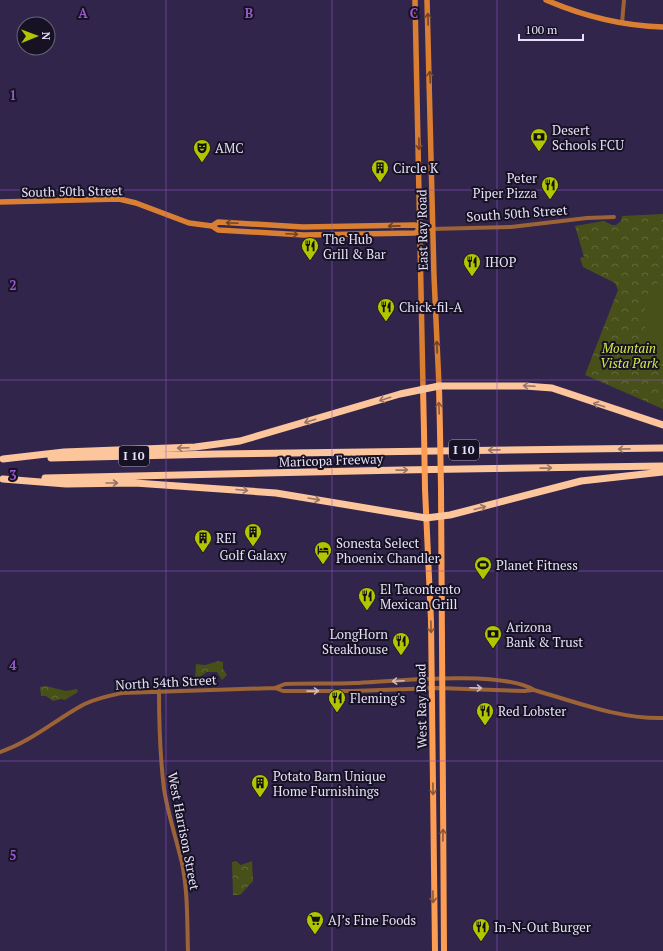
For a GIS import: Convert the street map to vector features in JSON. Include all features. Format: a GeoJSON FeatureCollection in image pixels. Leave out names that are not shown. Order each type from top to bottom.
{"type":"FeatureCollection","features":[{"type":"Feature","properties":{"kind":"highway"},"geometry":{"type":"LineString","coordinates":[[2,459],[64,452],[195,447],[228,443],[268,434],[423,388],[439,386],[525,386],[552,388],[663,425]]}},
{"type":"Feature","properties":{"kind":"highway","name":"Maricopa Freeway"},"geometry":{"type":"LineString","coordinates":[[2,459],[216,454],[663,448]]}},
{"type":"Feature","properties":{"kind":"highway","name":"Maricopa Freeway"},"geometry":{"type":"LineString","coordinates":[[2,479],[663,466]]}},
{"type":"Feature","properties":{"kind":"highway"},"geometry":{"type":"LineString","coordinates":[[2,479],[66,484],[149,484],[276,493],[426,518],[442,516],[581,481],[663,472]]}},
{"type":"Feature","properties":{"kind":"main road","name":"East Ray Road"},"geometry":{"type":"LineString","coordinates":[[415,0],[427,229],[439,386],[440,460]]}},
{"type":"Feature","properties":{"kind":"main road","name":"East Ray Road"},"geometry":{"type":"LineString","coordinates":[[425,460],[423,388],[427,229],[427,0]]}},
{"type":"Feature","properties":{"kind":"main road"},"geometry":{"type":"LineString","coordinates":[[546,0],[576,11],[622,23],[663,27]]}},
{"type":"Feature","properties":{"kind":"main road","name":"South 50th Street"},"geometry":{"type":"LineString","coordinates":[[0,202],[119,199],[136,203],[189,223],[212,226],[218,230],[304,235],[415,233],[427,229]]}},
{"type":"Feature","properties":{"kind":"main road","name":"West Ray Road"},"geometry":{"type":"LineString","coordinates":[[425,460],[432,688],[435,951]]}},
{"type":"Feature","properties":{"kind":"main road","name":"West Ray Road"},"geometry":{"type":"LineString","coordinates":[[440,460],[442,516],[444,951]]}},
{"type":"Feature","properties":{"kind":"street"},"geometry":{"type":"LineString","coordinates":[[622,23],[624,0]]}},
{"type":"Feature","properties":{"kind":"street","name":"South 50th Street"},"geometry":{"type":"LineString","coordinates":[[427,229],[511,227],[587,218],[614,217]]}},
{"type":"Feature","properties":{"kind":"street","name":"North 54th Street"},"geometry":{"type":"LineString","coordinates":[[0,752],[22,743],[82,705],[100,698],[122,693],[275,688],[285,684],[431,679],[503,681],[526,685],[534,690],[625,716],[663,718]]}},
{"type":"Feature","properties":{"kind":"street","name":"North 54th Street"},"geometry":{"type":"LineString","coordinates":[[275,688],[283,692],[353,692],[432,688],[534,690]]}},
{"type":"Feature","properties":{"kind":"street","name":"West Harrison Street"},"geometry":{"type":"LineString","coordinates":[[159,691],[164,786],[172,829],[182,864],[187,897],[188,951]]}},
{"type":"Feature","properties":{"kind":"green space","name":"Mountain Vista Park"},"geometry":{"type":"Polygon","coordinates":[[[663,214],[663,409],[585,375],[618,290],[615,283],[583,267],[580,258],[584,257],[575,226],[604,221],[612,225],[616,225],[621,221],[622,216],[663,214]]]}},
{"type":"Feature","properties":{"kind":"green space"},"geometry":{"type":"Polygon","coordinates":[[[663,278],[663,365],[650,344],[644,321],[648,298],[654,287],[663,278]]]}},
{"type":"Feature","properties":{"kind":"green space"},"geometry":{"type":"Polygon","coordinates":[[[219,661],[223,662],[223,669],[227,675],[222,680],[217,672],[207,672],[195,680],[196,664],[205,665],[219,661]]]}},
{"type":"Feature","properties":{"kind":"green space"},"geometry":{"type":"Polygon","coordinates":[[[46,686],[66,691],[77,689],[78,692],[65,700],[61,699],[53,701],[46,696],[41,696],[40,687],[46,686]]]}},
{"type":"Feature","properties":{"kind":"green space"},"geometry":{"type":"Polygon","coordinates":[[[236,861],[241,865],[252,861],[253,881],[240,895],[233,895],[232,862],[236,861]]]}},
{"type":"Feature","properties":{"kind":"place","name":"Desert Schools FCU"},"geometry":{"type":"Point","coordinates":[539,152]}},
{"type":"Feature","properties":{"kind":"place","name":"AMC"},"geometry":{"type":"Point","coordinates":[202,163]}},
{"type":"Feature","properties":{"kind":"place","name":"Circle K"},"geometry":{"type":"Point","coordinates":[380,183]}},
{"type":"Feature","properties":{"kind":"place","name":"Peter Piper Pizza"},"geometry":{"type":"Point","coordinates":[550,200]}},
{"type":"Feature","properties":{"kind":"place","name":"The Hub Grill & Bar"},"geometry":{"type":"Point","coordinates":[310,261]}},
{"type":"Feature","properties":{"kind":"place","name":"IHOP"},"geometry":{"type":"Point","coordinates":[472,277]}},
{"type":"Feature","properties":{"kind":"place","name":"Chick-fil-A"},"geometry":{"type":"Point","coordinates":[386,322]}},
{"type":"Feature","properties":{"kind":"place","name":"Golf Galaxy"},"geometry":{"type":"Point","coordinates":[253,547]}},
{"type":"Feature","properties":{"kind":"place","name":"REI"},"geometry":{"type":"Point","coordinates":[203,553]}},
{"type":"Feature","properties":{"kind":"place","name":"Sonesta Select Phoenix Chandler"},"geometry":{"type":"Point","coordinates":[323,565]}},
{"type":"Feature","properties":{"kind":"place","name":"Planet Fitness"},"geometry":{"type":"Point","coordinates":[483,580]}},
{"type":"Feature","properties":{"kind":"place","name":"El Tacontento Mexican Grill"},"geometry":{"type":"Point","coordinates":[367,611]}},
{"type":"Feature","properties":{"kind":"place","name":"Arizona Bank & Trust"},"geometry":{"type":"Point","coordinates":[493,649]}},
{"type":"Feature","properties":{"kind":"place","name":"LongHorn Steakhouse"},"geometry":{"type":"Point","coordinates":[401,656]}},
{"type":"Feature","properties":{"kind":"place","name":"Fleming's"},"geometry":{"type":"Point","coordinates":[337,713]}},
{"type":"Feature","properties":{"kind":"place","name":"Red Lobster"},"geometry":{"type":"Point","coordinates":[485,726]}},
{"type":"Feature","properties":{"kind":"place","name":"Potato Barn Unique Home Furnishings"},"geometry":{"type":"Point","coordinates":[260,798]}},
{"type":"Feature","properties":{"kind":"place","name":"AJ’s Fine Foods"},"geometry":{"type":"Point","coordinates":[315,935]}},
{"type":"Feature","properties":{"kind":"place","name":"In-N-Out Burger"},"geometry":{"type":"Point","coordinates":[481,942]}}]}
